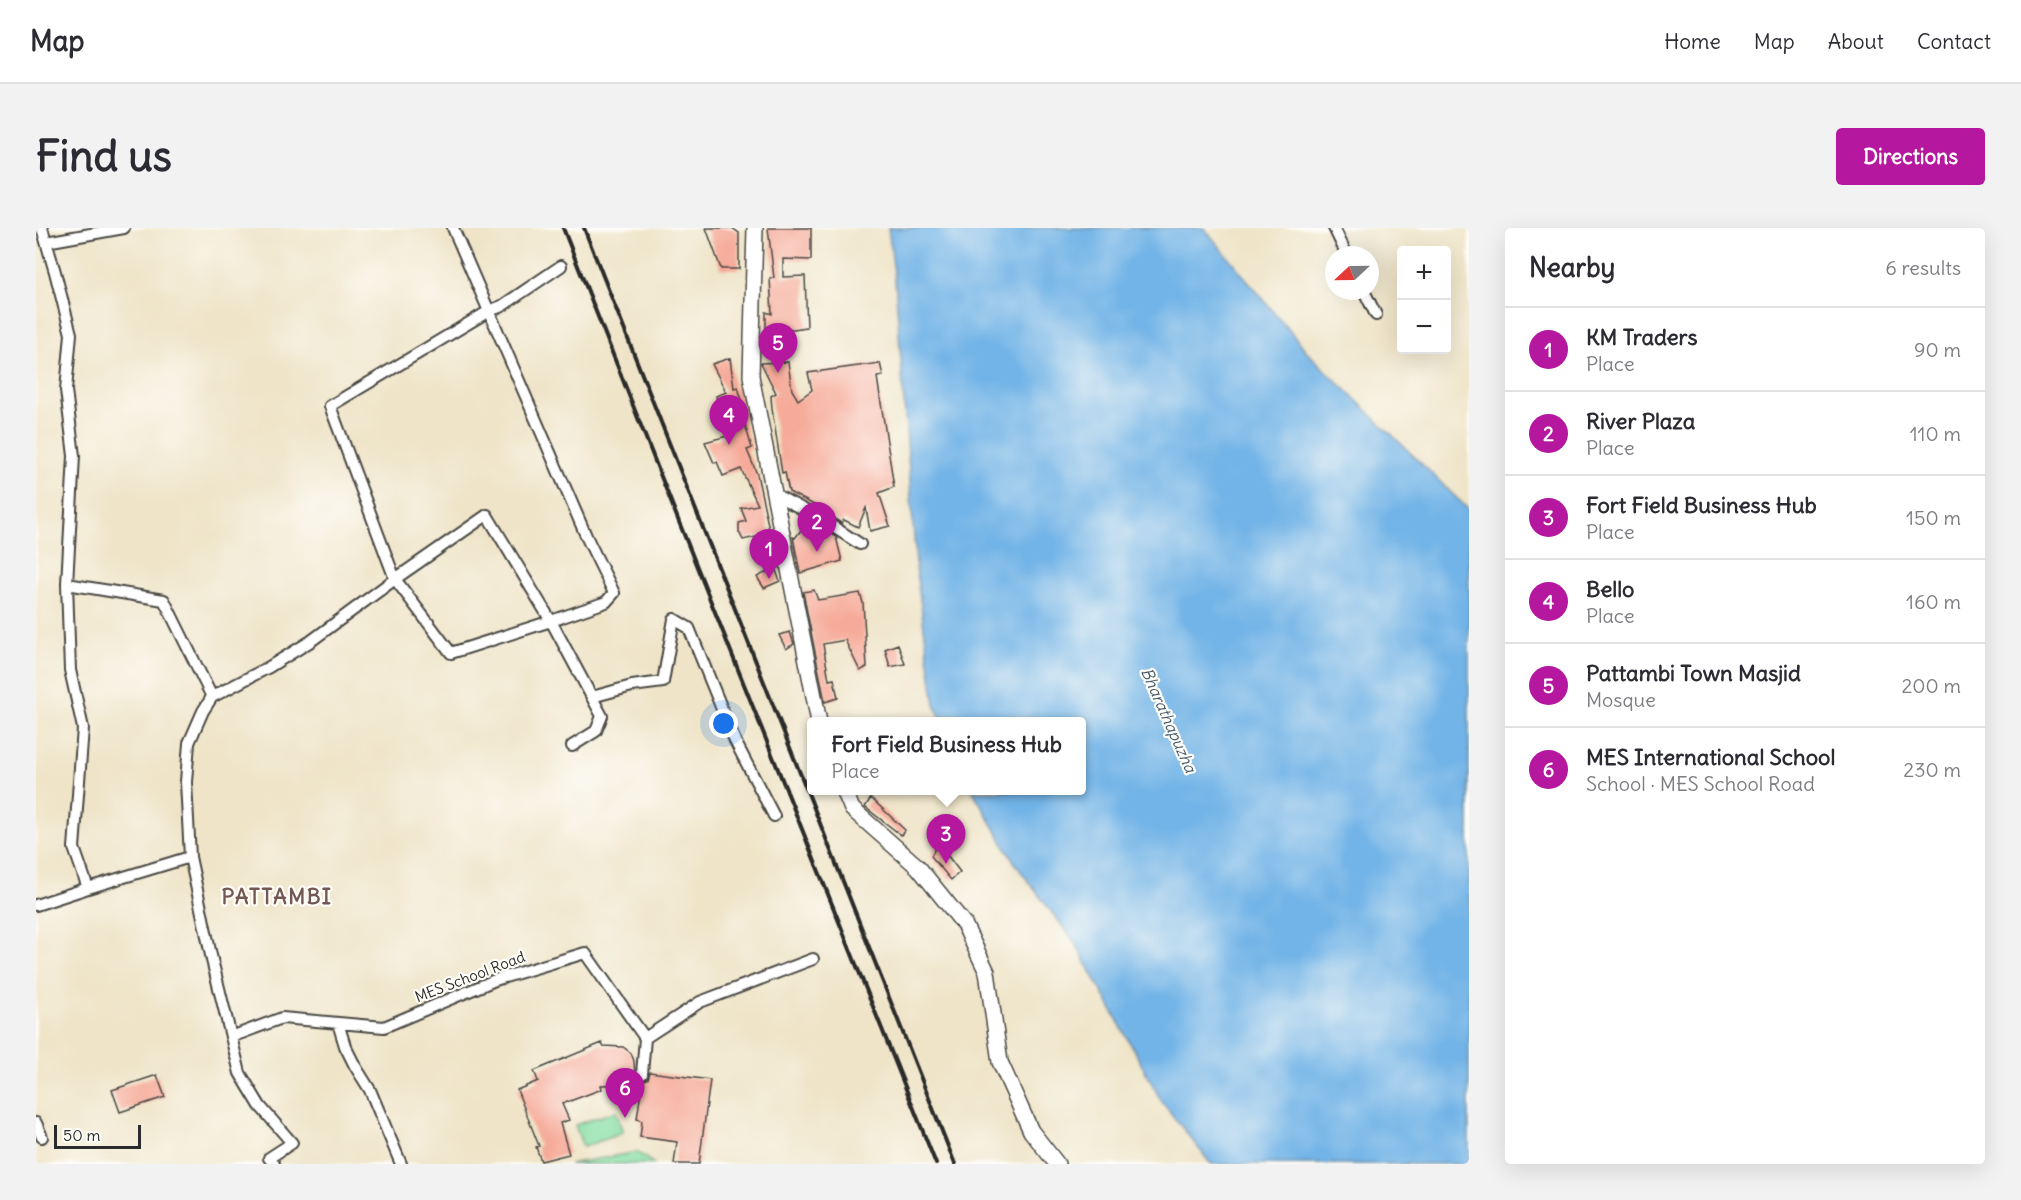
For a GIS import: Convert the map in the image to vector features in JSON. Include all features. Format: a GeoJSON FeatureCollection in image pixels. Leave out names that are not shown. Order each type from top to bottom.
{"type":"FeatureCollection","features":[{"type":"Feature","properties":{"kind":"main road"},"geometry":{"type":"LineString","coordinates":[[754,228],[751,376],[818,717]]}},
{"type":"Feature","properties":{"kind":"main road"},"geometry":{"type":"LineString","coordinates":[[846,795],[852,809],[918,867],[964,924],[987,972],[1000,1062],[1031,1131],[1057,1164]]}},
{"type":"Feature","properties":{"kind":"street"},"geometry":{"type":"LineString","coordinates":[[42,228],[71,334],[66,390],[74,456],[67,584],[70,670],[83,728],[74,848],[88,888]]}},
{"type":"Feature","properties":{"kind":"street"},"geometry":{"type":"LineString","coordinates":[[46,242],[124,228]]}},
{"type":"Feature","properties":{"kind":"street"},"geometry":{"type":"LineString","coordinates":[[453,228],[489,311],[587,538],[614,593],[606,602],[450,653],[395,579],[330,406],[489,311],[502,306],[561,266]]}},
{"type":"Feature","properties":{"kind":"street"},"geometry":{"type":"LineString","coordinates":[[1334,228],[1343,246]]}},
{"type":"Feature","properties":{"kind":"street"},"geometry":{"type":"LineString","coordinates":[[1368,300],[1376,315]]}},
{"type":"Feature","properties":{"kind":"street"},"geometry":{"type":"LineString","coordinates":[[774,494],[821,519],[860,544]]}},
{"type":"Feature","properties":{"kind":"street"},"geometry":{"type":"LineString","coordinates":[[274,1164],[269,1158],[292,1143],[260,1106],[240,1073],[190,857],[186,782],[189,743],[212,697],[269,667],[311,641],[487,515],[551,621],[602,716],[596,731],[572,746]]}},
{"type":"Feature","properties":{"kind":"street"},"geometry":{"type":"LineString","coordinates":[[67,584],[164,600],[212,697]]}},
{"type":"Feature","properties":{"kind":"street"},"geometry":{"type":"LineString","coordinates":[[592,697],[632,686],[663,682],[674,620],[689,628],[735,741],[774,816]]}},
{"type":"Feature","properties":{"kind":"street"},"geometry":{"type":"LineString","coordinates":[[36,905],[190,857]]}},
{"type":"Feature","properties":{"kind":"street","name":"MES School Road"},"geometry":{"type":"LineString","coordinates":[[231,1037],[282,1018],[384,1028],[495,980],[585,953],[645,1038]]}},
{"type":"Feature","properties":{"kind":"street"},"geometry":{"type":"LineString","coordinates":[[642,1074],[645,1038],[700,1002],[813,959]]}},
{"type":"Feature","properties":{"kind":"street"},"geometry":{"type":"LineString","coordinates":[[338,1023],[345,1046],[370,1090],[401,1164]]}},
{"type":"Feature","properties":{"kind":"street"},"geometry":{"type":"LineString","coordinates":[[36,1123],[42,1137]]}},
{"type":"Feature","properties":{"kind":"green space"},"geometry":{"type":"Polygon","coordinates":[[[616,1111],[623,1133],[583,1147],[575,1125],[616,1111]]]}},
{"type":"Feature","properties":{"kind":"green space"},"geometry":{"type":"Polygon","coordinates":[[[637,1152],[654,1164],[569,1164],[637,1152]]]}},
{"type":"Feature","properties":{"kind":"water","name":"Bharathapuzha"},"geometry":{"type":"Polygon","coordinates":[[[888,228],[1204,228],[1309,354],[1469,510],[1469,1164],[1211,1164],[1162,1102],[1076,944],[1016,865],[975,795],[1086,795],[1086,717],[940,717],[935,705],[917,578],[895,280],[888,228]]]}},
{"type":"Feature","properties":{"kind":"building"},"geometry":{"type":"Polygon","coordinates":[[[706,228],[732,228],[739,233],[739,269],[721,269],[706,228]]]}},
{"type":"Feature","properties":{"kind":"building"},"geometry":{"type":"Polygon","coordinates":[[[768,228],[811,228],[811,260],[783,259],[783,277],[805,276],[807,327],[766,333],[766,312],[772,314],[770,278],[774,278],[768,228]]]}},
{"type":"Feature","properties":{"kind":"building"},"geometry":{"type":"Polygon","coordinates":[[[730,358],[734,388],[738,387],[747,418],[743,418],[752,448],[747,450],[757,474],[770,534],[743,540],[739,532],[739,523],[746,521],[741,508],[758,505],[741,469],[723,476],[717,462],[714,463],[705,442],[731,435],[722,429],[716,396],[726,392],[712,364],[730,358]]]}},
{"type":"Feature","properties":{"kind":"building"},"geometry":{"type":"Polygon","coordinates":[[[788,362],[792,390],[798,400],[812,390],[808,373],[880,363],[883,376],[877,377],[894,487],[879,493],[890,526],[870,531],[866,508],[858,527],[844,520],[841,523],[818,507],[789,492],[785,472],[782,473],[772,409],[771,396],[776,393],[761,363],[788,362]]]}},
{"type":"Feature","properties":{"kind":"building"},"geometry":{"type":"Polygon","coordinates":[[[808,521],[836,537],[842,561],[800,573],[793,537],[795,538],[808,521]]]}},
{"type":"Feature","properties":{"kind":"building"},"geometry":{"type":"Polygon","coordinates":[[[775,568],[780,581],[764,588],[757,577],[775,568]]]}},
{"type":"Feature","properties":{"kind":"building"},"geometry":{"type":"Polygon","coordinates":[[[814,590],[818,600],[860,593],[863,603],[867,667],[860,671],[845,640],[823,644],[829,680],[834,679],[838,698],[825,702],[803,592],[814,590]]]}},
{"type":"Feature","properties":{"kind":"building"},"geometry":{"type":"Polygon","coordinates":[[[790,632],[794,644],[786,649],[779,635],[790,632]]]}},
{"type":"Feature","properties":{"kind":"building"},"geometry":{"type":"Polygon","coordinates":[[[898,644],[905,664],[890,667],[885,649],[898,644]]]}},
{"type":"Feature","properties":{"kind":"building"},"geometry":{"type":"Polygon","coordinates":[[[871,798],[905,830],[901,835],[865,807],[871,798]]]}},
{"type":"Feature","properties":{"kind":"building"},"geometry":{"type":"Polygon","coordinates":[[[938,843],[960,872],[951,880],[931,856],[938,843]]]}},
{"type":"Feature","properties":{"kind":"building"},"geometry":{"type":"Polygon","coordinates":[[[602,1043],[603,1046],[623,1047],[631,1053],[635,1077],[641,1081],[648,1079],[650,1072],[710,1080],[699,1164],[674,1164],[677,1142],[640,1137],[642,1121],[637,1119],[642,1084],[601,1085],[602,1089],[562,1104],[569,1120],[560,1123],[569,1154],[541,1161],[536,1147],[539,1146],[517,1090],[538,1081],[534,1071],[602,1043]]]}},
{"type":"Feature","properties":{"kind":"building"},"geometry":{"type":"Polygon","coordinates":[[[157,1075],[165,1097],[120,1112],[112,1090],[157,1075]]]}},
{"type":"Feature","properties":{"kind":"railway"},"geometry":{"type":"LineString","coordinates":[[563,228],[936,1164]]}},
{"type":"Feature","properties":{"kind":"railway"},"geometry":{"type":"LineString","coordinates":[[584,228],[807,791]]}},
{"type":"Feature","properties":{"kind":"railway"},"geometry":{"type":"LineString","coordinates":[[809,795],[955,1164]]}},
{"type":"Feature","properties":{"kind":"place","name":"Pattambi Town Masjid"},"geometry":{"type":"Point","coordinates":[778,373]}},
{"type":"Feature","properties":{"kind":"place","name":"Bello"},"geometry":{"type":"Point","coordinates":[729,445]}},
{"type":"Feature","properties":{"kind":"place","name":"River Plaza"},"geometry":{"type":"Point","coordinates":[817,552]}},
{"type":"Feature","properties":{"kind":"place","name":"KM Traders"},"geometry":{"type":"Point","coordinates":[769,579]}},
{"type":"Feature","properties":{"kind":"place","name":"Fort Field Business Hub"},"geometry":{"type":"Point","coordinates":[946,864]}},
{"type":"Feature","properties":{"kind":"place","name":"MES International School"},"geometry":{"type":"Point","coordinates":[625,1118]}},
{"type":"Feature","properties":{"kind":"district","name":"PATTAMBI"},"geometry":{"type":"Point","coordinates":[277,897]}}]}
